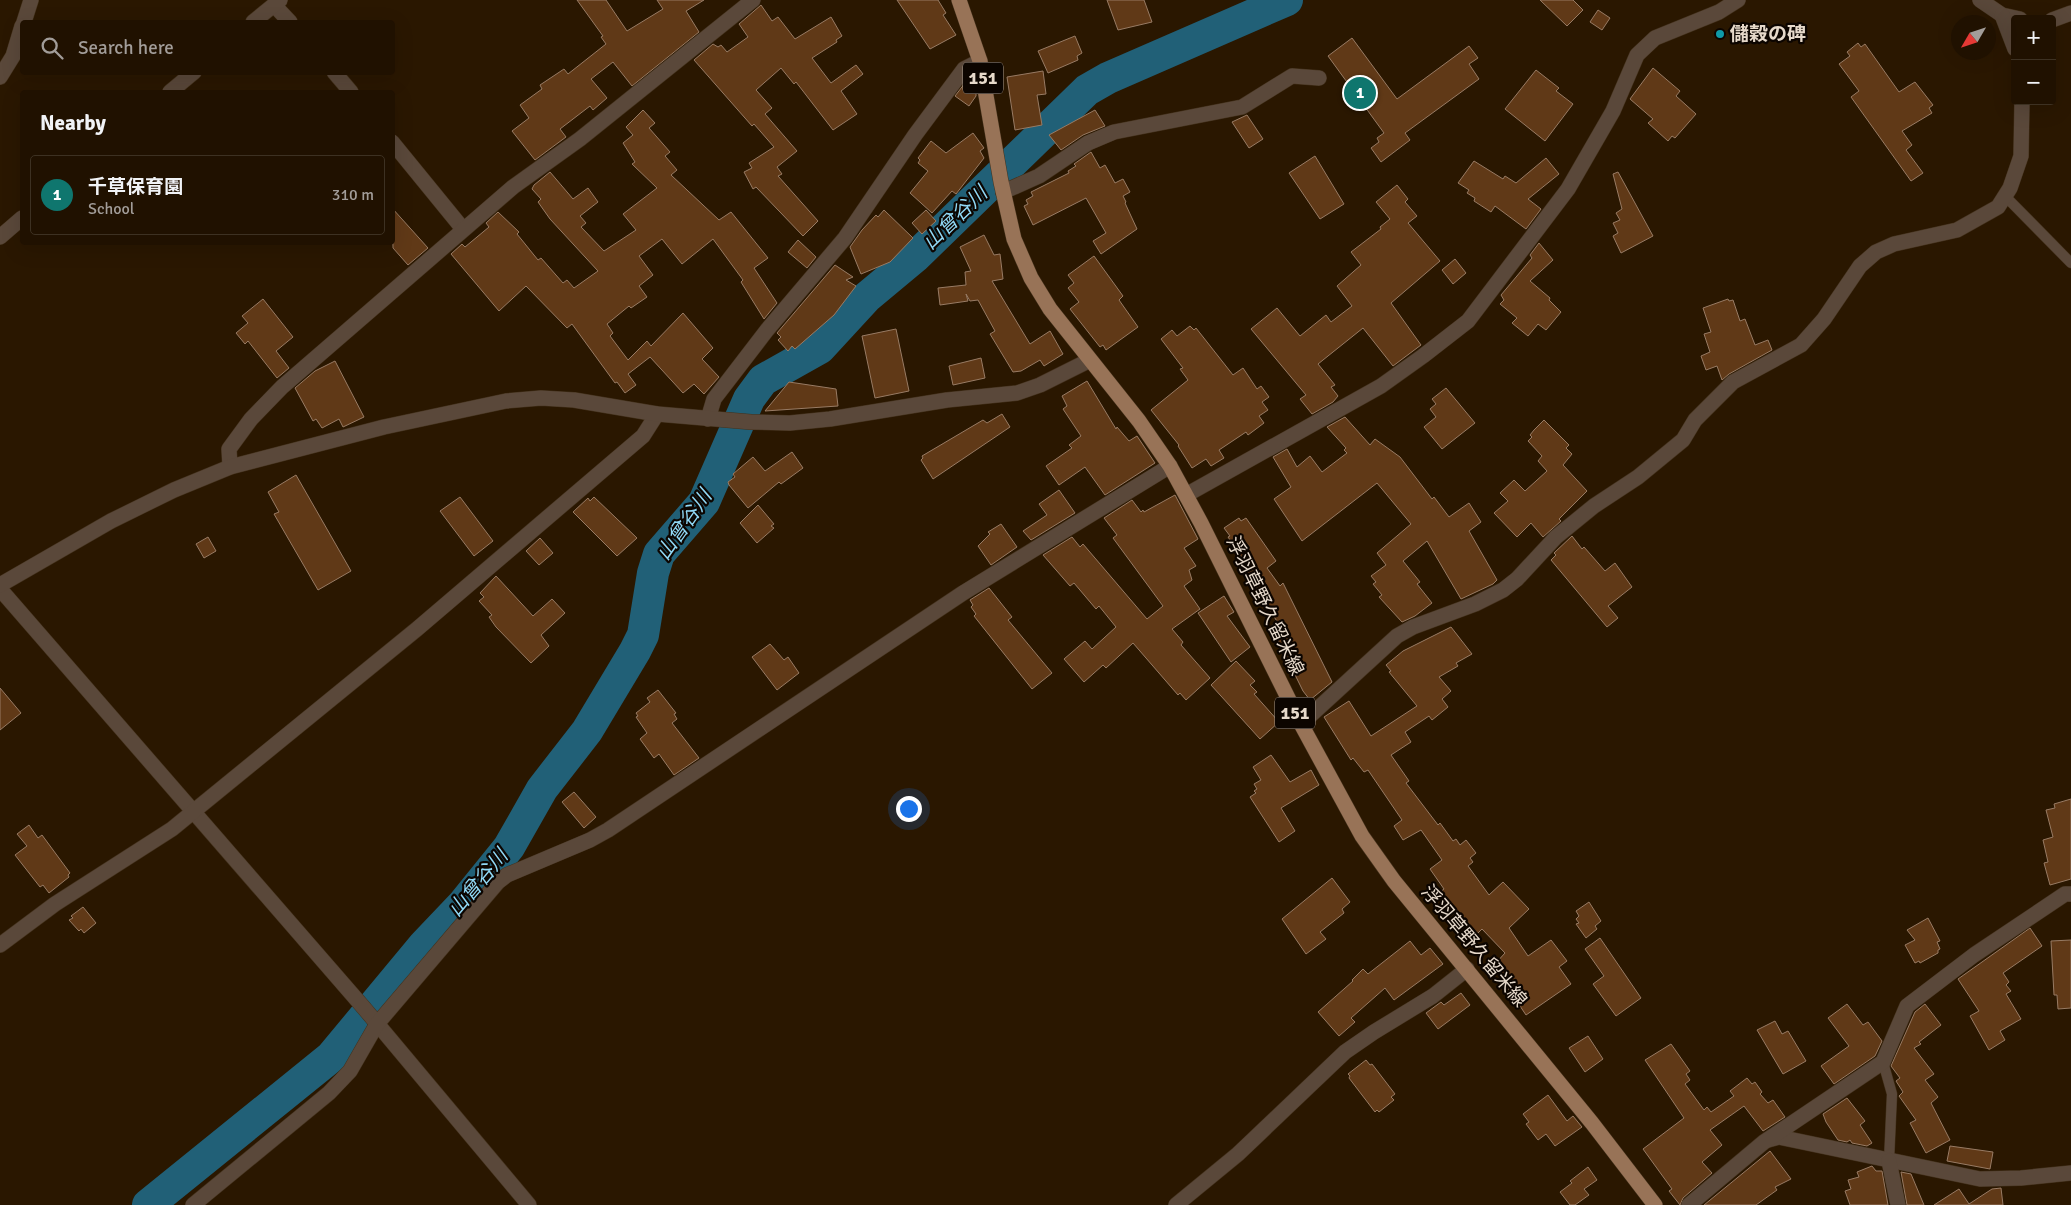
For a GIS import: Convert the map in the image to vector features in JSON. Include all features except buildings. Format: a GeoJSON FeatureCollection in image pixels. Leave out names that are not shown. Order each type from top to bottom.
{"type":"FeatureCollection","features":[{"type":"Feature","properties":{"kind":"main road","name":"浮羽草野久留米線"},"geometry":{"type":"LineString","coordinates":[[959,0],[980,62],[1002,187],[1014,239],[1031,278],[1050,310],[1170,466],[1301,724],[1362,836],[1394,881],[1592,1123],[1655,1205]]}},
{"type":"Feature","properties":{"kind":"street"},"geometry":{"type":"LineString","coordinates":[[24,20],[31,0]]}},
{"type":"Feature","properties":{"kind":"street"},"geometry":{"type":"LineString","coordinates":[[230,467],[229,449],[251,419],[282,387],[512,187],[580,139],[753,0]]}},
{"type":"Feature","properties":{"kind":"street"},"geometry":{"type":"LineString","coordinates":[[1186,495],[1381,386],[1468,321],[1568,189],[1612,111],[1636,55],[1655,38],[1719,12],[1738,0]]}},
{"type":"Feature","properties":{"kind":"street"},"geometry":{"type":"LineString","coordinates":[[1980,0],[2002,15],[2011,17]]}},
{"type":"Feature","properties":{"kind":"street"},"geometry":{"type":"LineString","coordinates":[[255,20],[277,2],[289,20]]}},
{"type":"Feature","properties":{"kind":"street"},"geometry":{"type":"LineString","coordinates":[[2056,19],[2071,13]]}},
{"type":"Feature","properties":{"kind":"street"},"geometry":{"type":"LineString","coordinates":[[2002,15],[2011,39]]}},
{"type":"Feature","properties":{"kind":"street"},"geometry":{"type":"LineString","coordinates":[[0,77],[13,56],[20,34]]}},
{"type":"Feature","properties":{"kind":"street"},"geometry":{"type":"LineString","coordinates":[[708,419],[714,399],[767,330],[845,238],[915,135],[964,69],[980,62]]}},
{"type":"Feature","properties":{"kind":"street"},"geometry":{"type":"LineString","coordinates":[[172,90],[190,75]]}},
{"type":"Feature","properties":{"kind":"street"},"geometry":{"type":"LineString","coordinates":[[337,75],[349,90]]}},
{"type":"Feature","properties":{"kind":"street"},"geometry":{"type":"LineString","coordinates":[[1002,187],[1038,176],[1088,143],[1114,132],[1242,107],[1292,76],[1320,78]]}},
{"type":"Feature","properties":{"kind":"street"},"geometry":{"type":"LineString","coordinates":[[1301,724],[1397,636],[1475,604],[1503,590],[1517,579],[1564,531],[1594,506],[1638,477],[1684,440],[1695,420],[1733,382],[1801,345],[1824,320],[1860,266],[1876,252],[1894,244],[1956,230],[1998,207],[2004,194],[2010,188],[2021,156],[2022,105]]}},
{"type":"Feature","properties":{"kind":"street"},"geometry":{"type":"LineString","coordinates":[[395,146],[462,229]]}},
{"type":"Feature","properties":{"kind":"street"},"geometry":{"type":"LineString","coordinates":[[0,237],[20,220]]}},
{"type":"Feature","properties":{"kind":"street"},"geometry":{"type":"LineString","coordinates":[[529,1205],[371,1017],[0,587],[111,521],[174,490],[230,467],[384,427],[506,401],[541,398],[574,400],[657,414],[728,421],[790,423],[830,419],[947,400],[1017,393],[1040,386],[1090,360]]}},
{"type":"Feature","properties":{"kind":"street"},"geometry":{"type":"LineString","coordinates":[[0,945],[55,904],[172,828],[194,811],[417,629],[643,436],[657,414]]}},
{"type":"Feature","properties":{"kind":"street"},"geometry":{"type":"LineString","coordinates":[[194,1205],[329,1093],[350,1071],[371,1017],[498,882],[507,875],[590,840],[608,830],[963,593],[1170,466]]}},
{"type":"Feature","properties":{"kind":"street"},"geometry":{"type":"LineString","coordinates":[[1688,1205],[1764,1142],[1883,1062],[1907,1006],[1974,955],[2065,894],[2071,894]]}},
{"type":"Feature","properties":{"kind":"street"},"geometry":{"type":"LineString","coordinates":[[1176,1205],[1238,1154],[1345,1052],[1433,996],[1467,969]]}},
{"type":"Feature","properties":{"kind":"street"},"geometry":{"type":"LineString","coordinates":[[1764,1142],[1779,1137],[1980,1179],[2021,1178],[2071,1172]]}},
{"type":"Feature","properties":{"kind":"street"},"geometry":{"type":"LineString","coordinates":[[1889,1161],[1898,1205]]}},
{"type":"Feature","properties":{"kind":"lane"},"geometry":{"type":"LineString","coordinates":[[2004,194],[2071,263]]}},
{"type":"Feature","properties":{"kind":"lane"},"geometry":{"type":"LineString","coordinates":[[1883,1062],[1892,1094],[1889,1161]]}},
{"type":"Feature","properties":{"kind":"waterway","name":"山曾谷川"},"geometry":{"type":"LineString","coordinates":[[148,1205],[331,1057],[424,945],[463,904],[509,847],[542,789],[587,731],[635,651],[643,635],[653,573],[659,554],[704,502],[749,399],[763,380],[820,348],[867,297],[915,257],[1087,90],[1108,78],[1287,0]]}},
{"type":"Feature","properties":{"kind":"place","name":"儲穀の碑"},"geometry":{"type":"Point","coordinates":[1720,34]}},
{"type":"Feature","properties":{"kind":"place","name":"千草保育園"},"geometry":{"type":"Point","coordinates":[1360,93]}}]}
